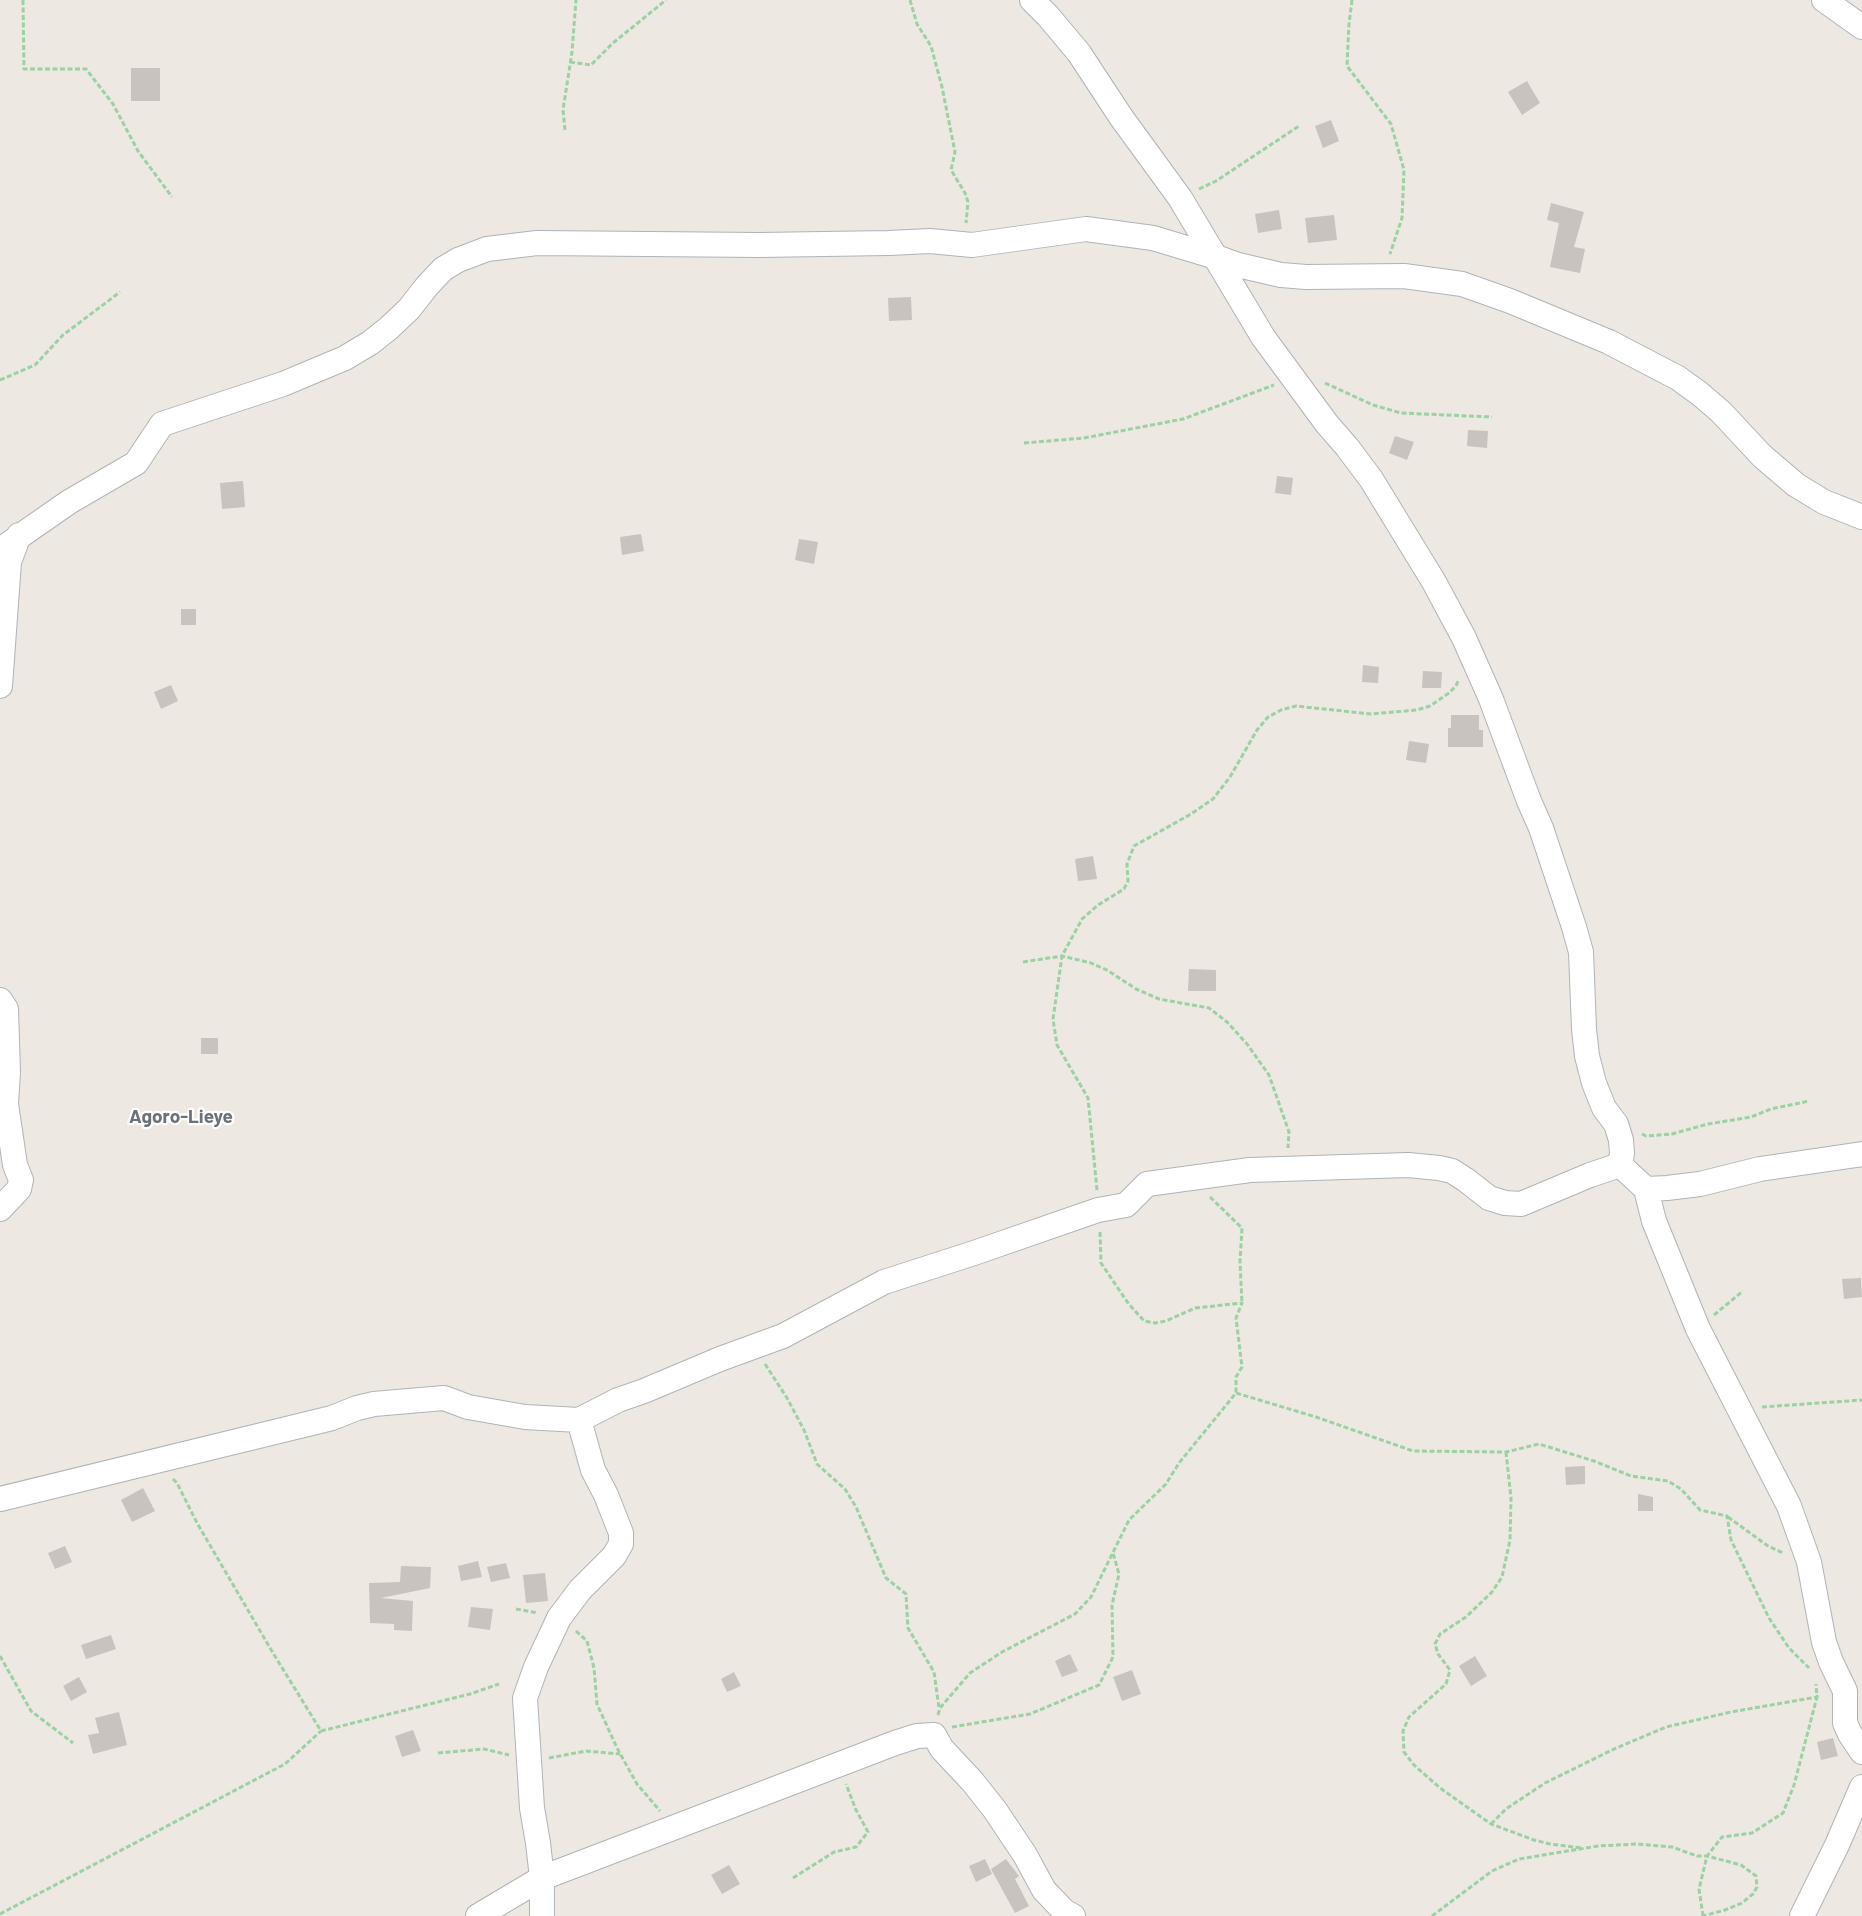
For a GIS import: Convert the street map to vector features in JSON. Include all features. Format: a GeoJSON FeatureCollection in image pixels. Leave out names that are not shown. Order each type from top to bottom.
{"type":"FeatureCollection","features":[{"type":"Feature","properties":{"kind":"street"},"geometry":{"type":"LineString","coordinates":[[1032,0],[1079,53],[1121,117],[1180,198],[1263,337],[1327,424],[1359,463],[1391,510],[1464,638],[1491,699],[1541,828],[1574,927],[1581,952],[1587,1056],[1594,1083],[1604,1108],[1616,1124],[1621,1140],[1622,1153],[1620,1165]]}},
{"type":"Feature","properties":{"kind":"street"},"geometry":{"type":"LineString","coordinates":[[1824,0],[1862,27]]}},
{"type":"Feature","properties":{"kind":"street"},"geometry":{"type":"LineString","coordinates":[[0,550],[69,502],[136,463],[162,424],[283,384],[346,358],[389,328],[409,309],[443,269],[458,260],[487,249],[537,243],[759,245],[930,241],[972,245],[1086,229],[1153,238],[1253,270],[1280,275],[1374,278],[1404,276],[1462,284],[1510,301],[1609,342],[1678,378],[1722,412],[1780,473],[1824,502],[1862,517]]}},
{"type":"Feature","properties":{"kind":"street"},"geometry":{"type":"LineString","coordinates":[[0,686],[9,562],[20,535]]}},
{"type":"Feature","properties":{"kind":"street"},"geometry":{"type":"LineString","coordinates":[[0,1000],[6,1009],[8,1072],[6,1104],[15,1165],[21,1180],[19,1189],[0,1210]]}},
{"type":"Feature","properties":{"kind":"street"},"geometry":{"type":"LineString","coordinates":[[1646,1189],[1683,1187],[1760,1169],[1862,1154]]}},
{"type":"Feature","properties":{"kind":"street"},"geometry":{"type":"LineString","coordinates":[[0,1499],[332,1418],[374,1404],[444,1398],[468,1407],[525,1417],[579,1420],[618,1400],[783,1336],[884,1282],[974,1254],[1098,1210],[1126,1205],[1147,1184],[1250,1170],[1408,1166],[1439,1168],[1452,1171],[1489,1198],[1505,1203],[1521,1204],[1590,1175],[1620,1165]]}},
{"type":"Feature","properties":{"kind":"street"},"geometry":{"type":"LineString","coordinates":[[1620,1165],[1646,1189],[1654,1221],[1698,1328],[1789,1506],[1809,1562],[1824,1642],[1823,1668],[1845,1691],[1845,1724],[1862,1752]]}},
{"type":"Feature","properties":{"kind":"street"},"geometry":{"type":"LineString","coordinates":[[542,1916],[542,1878],[532,1808],[525,1698],[536,1667],[559,1618],[580,1590],[614,1556],[620,1544],[621,1533],[606,1495],[593,1470],[579,1420]]}},
{"type":"Feature","properties":{"kind":"street"},"geometry":{"type":"LineString","coordinates":[[478,1916],[542,1878],[839,1764],[917,1736],[934,1735],[942,1749],[972,1781],[995,1810],[1025,1855],[1044,1890],[1064,1911],[1073,1916]]}},
{"type":"Feature","properties":{"kind":"street"},"geometry":{"type":"LineString","coordinates":[[1802,1916],[1837,1845],[1862,1787]]}},
{"type":"Feature","properties":{"kind":"path"},"geometry":{"type":"LineString","coordinates":[[23,0],[24,69],[86,69],[113,104],[138,151],[172,197]]}},
{"type":"Feature","properties":{"kind":"path"},"geometry":{"type":"LineString","coordinates":[[565,130],[563,110],[576,0]]}},
{"type":"Feature","properties":{"kind":"path"},"geometry":{"type":"LineString","coordinates":[[570,62],[591,65],[666,0]]}},
{"type":"Feature","properties":{"kind":"path"},"geometry":{"type":"LineString","coordinates":[[910,0],[917,24],[931,46],[942,88],[954,152],[951,170],[968,202],[962,243]]}},
{"type":"Feature","properties":{"kind":"path"},"geometry":{"type":"LineString","coordinates":[[1352,0],[1347,66],[1392,124],[1404,170],[1402,218],[1389,256],[1374,278]]}},
{"type":"Feature","properties":{"kind":"path"},"geometry":{"type":"LineString","coordinates":[[1180,198],[1216,181],[1299,126]]}},
{"type":"Feature","properties":{"kind":"path"},"geometry":{"type":"LineString","coordinates":[[0,380],[35,365],[63,335],[120,292]]}},
{"type":"Feature","properties":{"kind":"path"},"geometry":{"type":"LineString","coordinates":[[1024,443],[1084,438],[1183,419],[1293,378]]}},
{"type":"Feature","properties":{"kind":"path"},"geometry":{"type":"LineString","coordinates":[[1323,382],[1374,405],[1402,413],[1492,417]]}},
{"type":"Feature","properties":{"kind":"path"},"geometry":{"type":"LineString","coordinates":[[1242,1303],[1195,1308],[1166,1321],[1155,1323],[1144,1321],[1128,1303],[1101,1263],[1088,1098],[1057,1045],[1054,1019],[1062,956],[1082,919],[1124,889],[1128,881],[1127,864],[1134,846],[1191,814],[1213,799],[1230,777],[1257,730],[1268,717],[1281,710],[1296,706],[1371,714],[1417,710],[1430,706],[1449,694],[1456,686],[1460,676]]}},
{"type":"Feature","properties":{"kind":"path"},"geometry":{"type":"LineString","coordinates":[[1023,962],[1062,956],[1091,963],[1107,970],[1136,989],[1159,999],[1209,1008],[1227,1022],[1247,1044],[1269,1075],[1288,1132],[1286,1168]]}},
{"type":"Feature","properties":{"kind":"path"},"geometry":{"type":"LineString","coordinates":[[1616,1124],[1646,1136],[1672,1134],[1809,1101]]}},
{"type":"Feature","properties":{"kind":"path"},"geometry":{"type":"LineString","coordinates":[[940,1708],[970,1673],[1002,1652],[1075,1614],[1091,1597],[1129,1520],[1166,1484],[1179,1463],[1236,1393],[1236,1378],[1242,1367],[1236,1318],[1242,1303],[1240,1262],[1242,1228],[1190,1177]]}},
{"type":"Feature","properties":{"kind":"path"},"geometry":{"type":"LineString","coordinates":[[1698,1328],[1744,1291]]}},
{"type":"Feature","properties":{"kind":"path"},"geometry":{"type":"LineString","coordinates":[[754,1347],[787,1398],[804,1430],[817,1464],[845,1489],[856,1507],[886,1578],[906,1594],[908,1628],[934,1672],[940,1708],[934,1735]]}},
{"type":"Feature","properties":{"kind":"path"},"geometry":{"type":"LineString","coordinates":[[1236,1393],[1316,1417],[1413,1451],[1506,1452],[1539,1444],[1594,1461],[1631,1476],[1668,1481],[1681,1489],[1700,1510],[1727,1516],[1768,1546],[1793,1558],[1809,1562]]}},
{"type":"Feature","properties":{"kind":"path"},"geometry":{"type":"LineString","coordinates":[[1738,1409],[1862,1400]]}},
{"type":"Feature","properties":{"kind":"path"},"geometry":{"type":"LineString","coordinates":[[1506,1452],[1511,1498],[1510,1540],[1502,1577],[1492,1592],[1466,1617],[1440,1634],[1435,1644],[1438,1654],[1450,1670],[1446,1684],[1409,1717],[1403,1731],[1404,1752],[1414,1765],[1440,1788],[1491,1824],[1534,1840],[1582,1848]]}},
{"type":"Feature","properties":{"kind":"path"},"geometry":{"type":"LineString","coordinates":[[153,1462],[177,1483],[197,1523],[321,1731]]}},
{"type":"Feature","properties":{"kind":"path"},"geometry":{"type":"LineString","coordinates":[[1432,1916],[1492,1871],[1519,1859],[1582,1848],[1636,1844],[1672,1847],[1697,1856],[1708,1856],[1742,1865],[1756,1876],[1757,1887],[1753,1894],[1742,1903],[1726,1910],[1703,1916],[1700,1889],[1708,1856],[1722,1837],[1752,1833],[1783,1814],[1794,1785],[1823,1668],[1789,1648],[1769,1618],[1732,1540],[1727,1516]]}},
{"type":"Feature","properties":{"kind":"path"},"geometry":{"type":"LineString","coordinates":[[934,1735],[950,1728],[1030,1714],[1099,1685],[1113,1657],[1112,1605],[1119,1574],[1112,1552]]}},
{"type":"Feature","properties":{"kind":"path"},"geometry":{"type":"LineString","coordinates":[[516,1609],[559,1618],[570,1624],[587,1642],[594,1668],[596,1704],[637,1784],[673,1827]]}},
{"type":"Feature","properties":{"kind":"path"},"geometry":{"type":"LineString","coordinates":[[0,1656],[31,1711],[73,1743]]}},
{"type":"Feature","properties":{"kind":"path"},"geometry":{"type":"LineString","coordinates":[[1816,1682],[1817,1697]]}},
{"type":"Feature","properties":{"kind":"path"},"geometry":{"type":"LineString","coordinates":[[0,1914],[284,1764],[321,1731],[470,1694],[499,1684]]}},
{"type":"Feature","properties":{"kind":"path"},"geometry":{"type":"LineString","coordinates":[[1491,1824],[1506,1810],[1545,1783],[1605,1753],[1674,1724],[1738,1710],[1817,1697]]}},
{"type":"Feature","properties":{"kind":"path"},"geometry":{"type":"LineString","coordinates":[[793,1878],[834,1852],[856,1846],[868,1832],[856,1810],[839,1764]]}},
{"type":"Feature","properties":{"kind":"building"},"geometry":{"type":"Polygon","coordinates":[[[131,68],[160,68],[160,101],[131,101],[131,68]]]}},
{"type":"Feature","properties":{"kind":"building"},"geometry":{"type":"Polygon","coordinates":[[[1527,81],[1540,103],[1522,115],[1508,92],[1527,81]]]}},
{"type":"Feature","properties":{"kind":"building"},"geometry":{"type":"Polygon","coordinates":[[[1331,120],[1339,141],[1323,148],[1315,126],[1331,120]]]}},
{"type":"Feature","properties":{"kind":"building"},"geometry":{"type":"Polygon","coordinates":[[[1551,203],[1584,212],[1574,247],[1585,249],[1580,273],[1550,267],[1559,223],[1547,220],[1551,203]]]}},
{"type":"Feature","properties":{"kind":"building"},"geometry":{"type":"Polygon","coordinates":[[[1279,210],[1282,229],[1258,233],[1255,214],[1279,210]]]}},
{"type":"Feature","properties":{"kind":"building"},"geometry":{"type":"Polygon","coordinates":[[[1334,215],[1337,240],[1308,243],[1305,218],[1334,215]]]}},
{"type":"Feature","properties":{"kind":"building"},"geometry":{"type":"Polygon","coordinates":[[[911,297],[912,320],[889,321],[888,298],[911,297]]]}},
{"type":"Feature","properties":{"kind":"building"},"geometry":{"type":"Polygon","coordinates":[[[1468,430],[1488,431],[1487,448],[1467,446],[1468,430]]]}},
{"type":"Feature","properties":{"kind":"building"},"geometry":{"type":"Polygon","coordinates":[[[1395,436],[1414,442],[1407,460],[1389,453],[1395,436]]]}},
{"type":"Feature","properties":{"kind":"building"},"geometry":{"type":"Polygon","coordinates":[[[1277,476],[1293,478],[1291,495],[1275,493],[1277,476]]]}},
{"type":"Feature","properties":{"kind":"building"},"geometry":{"type":"Polygon","coordinates":[[[243,481],[245,507],[222,509],[220,483],[243,481]]]}},
{"type":"Feature","properties":{"kind":"building"},"geometry":{"type":"Polygon","coordinates":[[[641,534],[644,551],[622,555],[620,537],[641,534]]]}},
{"type":"Feature","properties":{"kind":"building"},"geometry":{"type":"Polygon","coordinates":[[[799,539],[818,542],[814,564],[795,560],[799,539]]]}},
{"type":"Feature","properties":{"kind":"building"},"geometry":{"type":"Polygon","coordinates":[[[181,609],[196,609],[196,625],[181,625],[181,609]]]}},
{"type":"Feature","properties":{"kind":"building"},"geometry":{"type":"Polygon","coordinates":[[[1363,665],[1379,667],[1378,683],[1362,682],[1363,665]]]}},
{"type":"Feature","properties":{"kind":"building"},"geometry":{"type":"Polygon","coordinates":[[[1423,671],[1442,672],[1441,688],[1422,688],[1423,671]]]}},
{"type":"Feature","properties":{"kind":"building"},"geometry":{"type":"Polygon","coordinates":[[[171,685],[178,701],[161,709],[154,692],[171,685]]]}},
{"type":"Feature","properties":{"kind":"building"},"geometry":{"type":"Polygon","coordinates":[[[1451,715],[1479,715],[1479,730],[1483,730],[1483,747],[1448,747],[1448,728],[1451,728],[1451,715]]]}},
{"type":"Feature","properties":{"kind":"building"},"geometry":{"type":"Polygon","coordinates":[[[1409,741],[1429,744],[1426,763],[1406,760],[1409,741]]]}},
{"type":"Feature","properties":{"kind":"building"},"geometry":{"type":"Polygon","coordinates":[[[1093,856],[1097,879],[1078,881],[1075,859],[1093,856]]]}},
{"type":"Feature","properties":{"kind":"building"},"geometry":{"type":"Polygon","coordinates":[[[1189,969],[1216,970],[1216,991],[1188,991],[1189,969]]]}},
{"type":"Feature","properties":{"kind":"building"},"geometry":{"type":"Polygon","coordinates":[[[201,1038],[218,1038],[218,1054],[201,1054],[201,1038]]]}},
{"type":"Feature","properties":{"kind":"building"},"geometry":{"type":"Polygon","coordinates":[[[1861,1278],[1862,1297],[1844,1299],[1842,1279],[1861,1278]]]}},
{"type":"Feature","properties":{"kind":"building"},"geometry":{"type":"Polygon","coordinates":[[[1585,1466],[1585,1484],[1566,1485],[1565,1467],[1585,1466]]]}},
{"type":"Feature","properties":{"kind":"building"},"geometry":{"type":"Polygon","coordinates":[[[143,1488],[155,1511],[132,1522],[121,1500],[143,1488]]]}},
{"type":"Feature","properties":{"kind":"building"},"geometry":{"type":"Polygon","coordinates":[[[1638,1494],[1653,1497],[1653,1511],[1638,1511],[1638,1494]]]}},
{"type":"Feature","properties":{"kind":"building"},"geometry":{"type":"Polygon","coordinates":[[[65,1546],[72,1562],[55,1569],[48,1553],[65,1546]]]}},
{"type":"Feature","properties":{"kind":"building"},"geometry":{"type":"Polygon","coordinates":[[[478,1561],[482,1577],[461,1581],[458,1566],[478,1561]]]}},
{"type":"Feature","properties":{"kind":"building"},"geometry":{"type":"Polygon","coordinates":[[[506,1563],[510,1578],[491,1582],[487,1567],[506,1563]]]}},
{"type":"Feature","properties":{"kind":"building"},"geometry":{"type":"Polygon","coordinates":[[[401,1566],[431,1567],[430,1588],[381,1598],[413,1601],[412,1631],[394,1630],[394,1624],[370,1623],[369,1583],[400,1582],[401,1566]]]}},
{"type":"Feature","properties":{"kind":"building"},"geometry":{"type":"Polygon","coordinates":[[[545,1573],[548,1601],[526,1603],[523,1575],[545,1573]]]}},
{"type":"Feature","properties":{"kind":"building"},"geometry":{"type":"Polygon","coordinates":[[[471,1607],[493,1609],[490,1630],[468,1627],[471,1607]]]}},
{"type":"Feature","properties":{"kind":"building"},"geometry":{"type":"Polygon","coordinates":[[[111,1635],[116,1649],[86,1659],[81,1645],[111,1635]]]}},
{"type":"Feature","properties":{"kind":"building"},"geometry":{"type":"Polygon","coordinates":[[[1070,1654],[1078,1671],[1062,1677],[1055,1661],[1070,1654]]]}},
{"type":"Feature","properties":{"kind":"building"},"geometry":{"type":"Polygon","coordinates":[[[1475,1656],[1487,1676],[1471,1686],[1459,1666],[1475,1656]]]}},
{"type":"Feature","properties":{"kind":"building"},"geometry":{"type":"Polygon","coordinates":[[[1132,1670],[1141,1694],[1122,1701],[1113,1677],[1132,1670]]]}},
{"type":"Feature","properties":{"kind":"building"},"geometry":{"type":"Polygon","coordinates":[[[734,1672],[741,1686],[727,1692],[721,1679],[734,1672]]]}},
{"type":"Feature","properties":{"kind":"building"},"geometry":{"type":"Polygon","coordinates":[[[79,1677],[87,1692],[71,1701],[63,1686],[79,1677]]]}},
{"type":"Feature","properties":{"kind":"building"},"geometry":{"type":"Polygon","coordinates":[[[119,1712],[127,1745],[93,1754],[88,1735],[99,1733],[95,1718],[119,1712]]]}},
{"type":"Feature","properties":{"kind":"building"},"geometry":{"type":"Polygon","coordinates":[[[413,1730],[421,1751],[402,1757],[395,1736],[413,1730]]]}},
{"type":"Feature","properties":{"kind":"building"},"geometry":{"type":"Polygon","coordinates":[[[1833,1738],[1838,1756],[1821,1760],[1817,1742],[1833,1738]]]}},
{"type":"Feature","properties":{"kind":"building"},"geometry":{"type":"Polygon","coordinates":[[[985,1859],[992,1874],[976,1882],[969,1866],[985,1859]]]}},
{"type":"Feature","properties":{"kind":"building"},"geometry":{"type":"Polygon","coordinates":[[[1006,1859],[1019,1876],[1015,1879],[1029,1906],[1015,1913],[991,1869],[1006,1859]]]}},
{"type":"Feature","properties":{"kind":"building"},"geometry":{"type":"Polygon","coordinates":[[[729,1865],[740,1884],[722,1894],[711,1875],[729,1865]]]}},
{"type":"Feature","properties":{"kind":"district","name":"Agoro-Lieye"},"geometry":{"type":"Point","coordinates":[181,1117]}}]}
